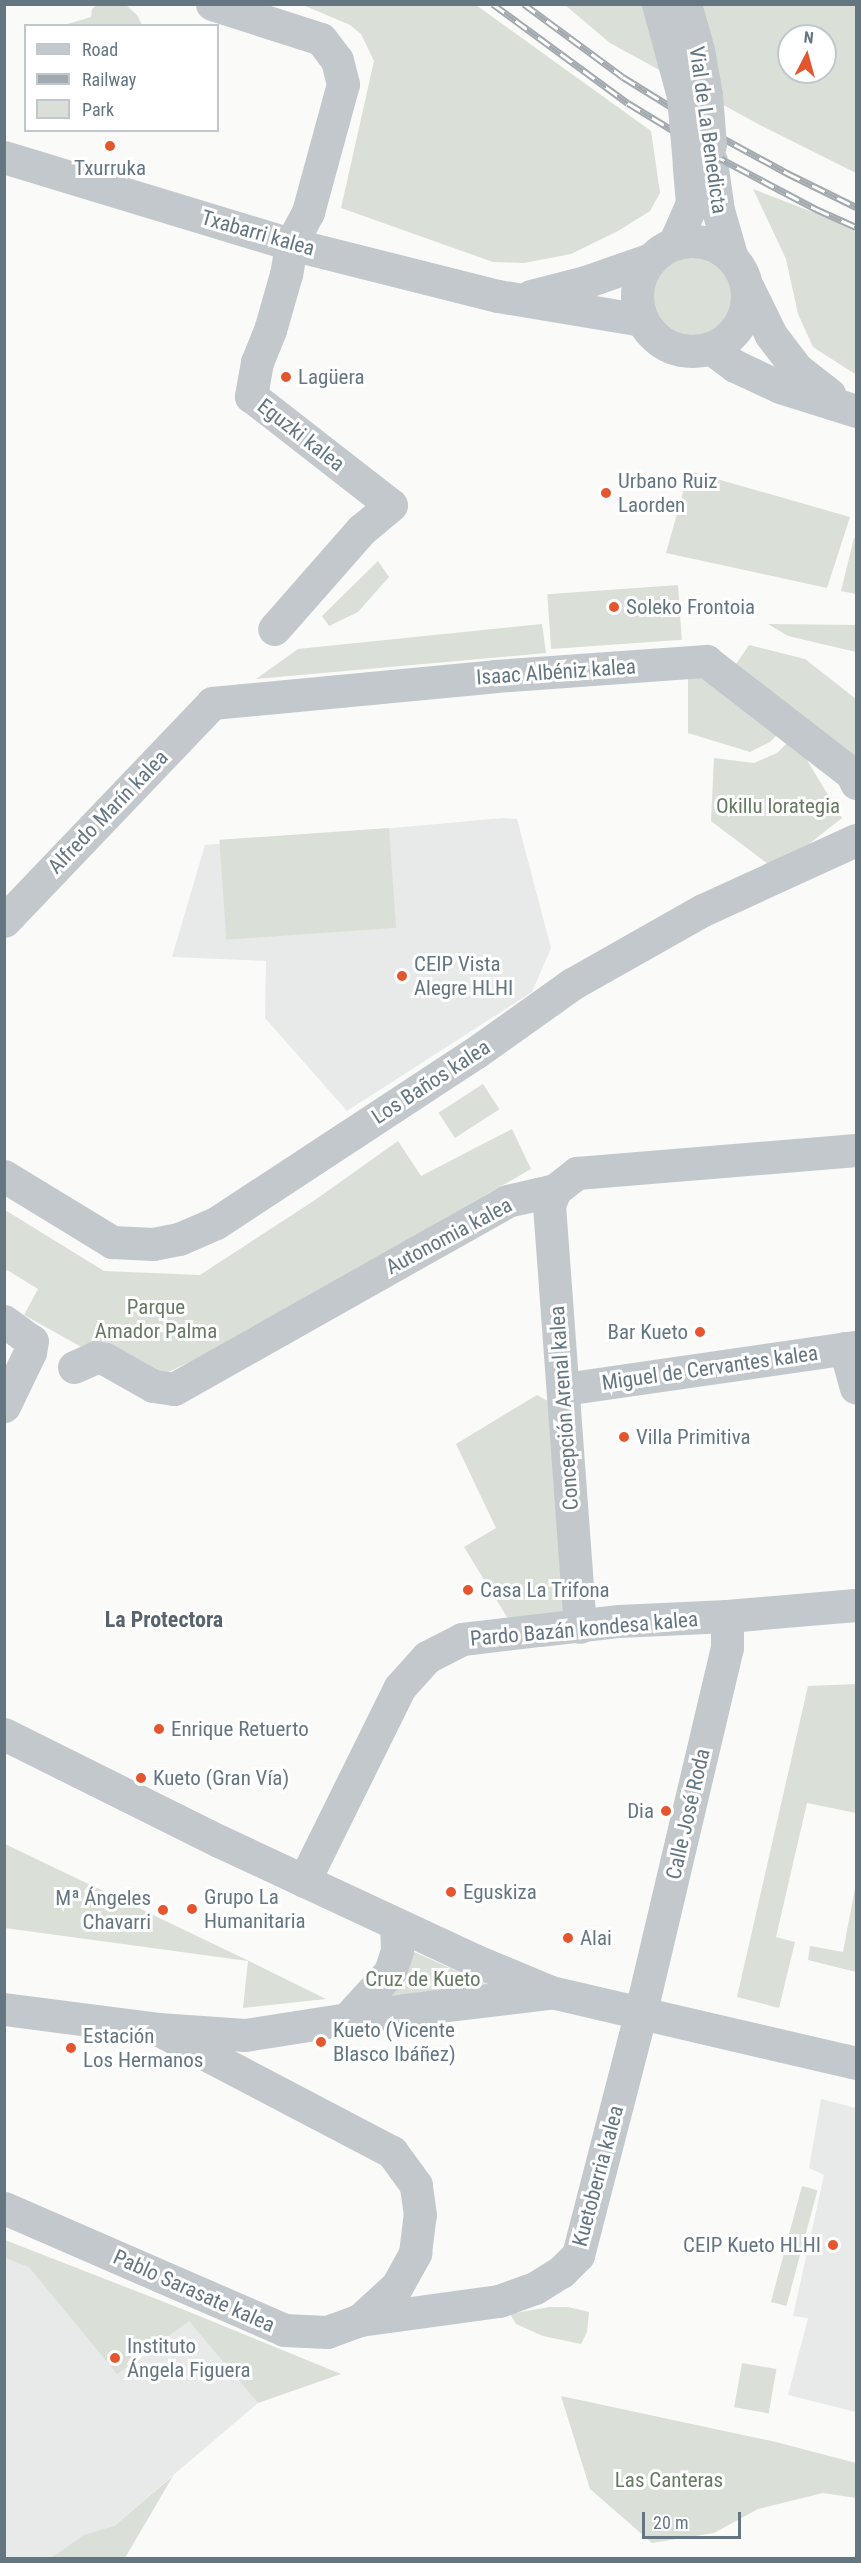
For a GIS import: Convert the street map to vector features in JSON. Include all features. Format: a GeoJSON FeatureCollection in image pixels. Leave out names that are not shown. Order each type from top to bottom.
{"type":"FeatureCollection","features":[{"type":"Feature","properties":{"kind":"street"},"geometry":{"type":"LineString","coordinates":[[212,4],[321,39],[337,60],[343,84],[308,212],[291,244]]}},
{"type":"Feature","properties":{"kind":"street","name":"Vial de La Benedicta"},"geometry":{"type":"LineString","coordinates":[[658,4],[700,163],[718,210],[730,255]]}},
{"type":"Feature","properties":{"kind":"street","name":"Vial de La Benedicta"},"geometry":{"type":"LineString","coordinates":[[663,251],[692,203],[700,163],[706,96],[698,50],[685,4]]}},
{"type":"Feature","properties":{"kind":"street","name":"Txabarri kalea"},"geometry":{"type":"LineString","coordinates":[[4,157],[291,244],[514,299],[642,320]]}},
{"type":"Feature","properties":{"kind":"street"},"geometry":{"type":"LineString","coordinates":[[514,299],[549,292],[696,240],[714,244],[730,255],[742,270],[748,288],[771,335],[797,369],[850,409]]}},
{"type":"Feature","properties":{"kind":"street","name":"Eguzki kalea"},"geometry":{"type":"LineString","coordinates":[[274,629],[362,529],[391,505],[251,396],[257,362],[270,330],[286,274],[291,244]]}},
{"type":"Feature","properties":{"kind":"street"},"geometry":{"type":"LineString","coordinates":[[663,251],[642,273],[637,288],[637,304],[642,320],[651,333],[677,349],[692,351],[711,348],[728,339],[740,325],[747,307],[748,288]]}},
{"type":"Feature","properties":{"kind":"street"},"geometry":{"type":"LineString","coordinates":[[711,348],[735,366],[780,387],[850,409]]}},
{"type":"Feature","properties":{"kind":"street","name":"Isaac Albéniz kalea"},"geometry":{"type":"LineString","coordinates":[[212,703],[495,676],[706,661],[852,774],[856,783]]}},
{"type":"Feature","properties":{"kind":"street","name":"Alfredo Marín kalea"},"geometry":{"type":"LineString","coordinates":[[4,921],[212,703]]}},
{"type":"Feature","properties":{"kind":"street","name":"Los Baños kalea"},"geometry":{"type":"LineString","coordinates":[[4,1176],[112,1242],[153,1244],[179,1239],[216,1223],[475,1053],[573,984],[703,910],[856,840]]}},
{"type":"Feature","properties":{"kind":"street","name":"Autonomia kalea"},"geometry":{"type":"LineString","coordinates":[[74,1367],[96,1357],[105,1359],[153,1386],[174,1389],[507,1201],[555,1191],[576,1173],[856,1150]]}},
{"type":"Feature","properties":{"kind":"street","name":"Concepción Arenal kalea"},"geometry":{"type":"LineString","coordinates":[[555,1191],[549,1205],[580,1627]]}},
{"type":"Feature","properties":{"kind":"street"},"geometry":{"type":"LineString","coordinates":[[4,1406],[30,1352],[32,1341],[14,1327]]}},
{"type":"Feature","properties":{"kind":"street"},"geometry":{"type":"LineString","coordinates":[[851,1348],[856,1388]]}},
{"type":"Feature","properties":{"kind":"street","name":"Miguel de Cervantes kalea"},"geometry":{"type":"LineString","coordinates":[[564,1389],[851,1348]]}},
{"type":"Feature","properties":{"kind":"street","name":"Pardo Bazán kondesa kalea"},"geometry":{"type":"LineString","coordinates":[[304,1881],[400,1687],[427,1657],[462,1639],[619,1621],[727,1616],[856,1605]]}},
{"type":"Feature","properties":{"kind":"street","name":"Calle José Roda"},"geometry":{"type":"LineString","coordinates":[[641,2011],[728,1648],[727,1616]]}},
{"type":"Feature","properties":{"kind":"street"},"geometry":{"type":"LineString","coordinates":[[4,1734],[304,1881],[551,1992],[641,2011],[856,2063]]}},
{"type":"Feature","properties":{"kind":"street"},"geometry":{"type":"LineString","coordinates":[[348,2018],[390,1972],[396,1950],[396,1924]]}},
{"type":"Feature","properties":{"kind":"street"},"geometry":{"type":"LineString","coordinates":[[4,2009],[158,2028],[245,2035],[348,2018],[551,1992]]}},
{"type":"Feature","properties":{"kind":"street","name":"Kuetoberria kalea"},"geometry":{"type":"LineString","coordinates":[[360,2320],[499,2301],[535,2288],[561,2271],[578,2255],[641,2011]]}},
{"type":"Feature","properties":{"kind":"street","name":"Pablo Sarasate kalea"},"geometry":{"type":"LineString","coordinates":[[4,2208],[284,2330],[327,2332],[360,2320],[397,2286],[415,2253],[420,2215],[416,2185],[392,2152],[158,2028]]}},
{"type":"Feature","properties":{"kind":"shaded area","name":"CEIP Vista Alegre HLHI"},"geometry":{"type":"Polygon","coordinates":[[[503,818],[517,819],[551,948],[532,992],[347,1111],[265,1018],[266,961],[172,957],[205,845],[503,818]]]}},
{"type":"Feature","properties":{"kind":"shaded area","name":"CEIP Kueto HLHI"},"geometry":{"type":"Polygon","coordinates":[[[821,2099],[856,2108],[856,2412],[788,2395],[808,2318],[793,2316],[824,2175],[809,2168],[821,2099]]]}},
{"type":"Feature","properties":{"kind":"shaded area","name":"Instituto Ángela Figuera"},"geometry":{"type":"Polygon","coordinates":[[[4,2240],[192,2313],[258,2403],[76,2558],[5,2558],[4,2240]]]}},
{"type":"Feature","properties":{"kind":"green space"},"geometry":{"type":"Polygon","coordinates":[[[98,4],[126,5],[137,15],[142,24],[67,24],[91,17],[92,9],[98,4]]]}},
{"type":"Feature","properties":{"kind":"green space"},"geometry":{"type":"Polygon","coordinates":[[[303,5],[476,5],[651,131],[660,193],[650,211],[618,231],[571,254],[524,263],[493,262],[341,208],[374,61],[361,34],[350,25],[303,5]]]}},
{"type":"Feature","properties":{"kind":"green space"},"geometry":{"type":"Polygon","coordinates":[[[565,5],[856,5],[856,173],[760,125],[610,43],[565,5]]]}},
{"type":"Feature","properties":{"kind":"green space"},"geometry":{"type":"Polygon","coordinates":[[[753,189],[856,229],[855,374],[813,347],[798,314],[786,259],[753,189]]]}},
{"type":"Feature","properties":{"kind":"green space"},"geometry":{"type":"Polygon","coordinates":[[[694,249],[711,252],[726,262],[736,277],[739,294],[736,311],[726,326],[711,336],[694,339],[677,336],[662,326],[652,311],[649,294],[652,277],[662,262],[677,252],[694,249]]]}},
{"type":"Feature","properties":{"kind":"green space"},"geometry":{"type":"Polygon","coordinates":[[[689,471],[850,517],[827,588],[666,553],[689,471]]]}},
{"type":"Feature","properties":{"kind":"green space"},"geometry":{"type":"Polygon","coordinates":[[[854,538],[856,539],[856,594],[841,591],[854,538]]]}},
{"type":"Feature","properties":{"kind":"green space"},"geometry":{"type":"Polygon","coordinates":[[[378,561],[389,577],[358,612],[329,626],[322,616],[378,561]]]}},
{"type":"Feature","properties":{"kind":"green space","name":"Soleko Frontoia"},"geometry":{"type":"Polygon","coordinates":[[[678,585],[682,640],[551,649],[547,594],[678,585]]]}},
{"type":"Feature","properties":{"kind":"green space"},"geometry":{"type":"Polygon","coordinates":[[[542,624],[546,653],[256,679],[298,649],[542,624]]]}},
{"type":"Feature","properties":{"kind":"green space"},"geometry":{"type":"Polygon","coordinates":[[[768,624],[856,625],[856,652],[788,636],[768,624]]]}},
{"type":"Feature","properties":{"kind":"green space"},"geometry":{"type":"Polygon","coordinates":[[[749,645],[805,659],[856,699],[856,757],[734,667],[749,645]]]}},
{"type":"Feature","properties":{"kind":"green space"},"geometry":{"type":"Polygon","coordinates":[[[709,674],[785,727],[770,742],[750,752],[688,733],[688,679],[709,674]]]}},
{"type":"Feature","properties":{"kind":"green space","name":"Okillu lorategia"},"geometry":{"type":"Polygon","coordinates":[[[793,737],[842,818],[776,870],[711,821],[714,758],[754,763],[777,753],[793,737]]]}},
{"type":"Feature","properties":{"kind":"green space"},"geometry":{"type":"Polygon","coordinates":[[[389,828],[396,928],[226,940],[219,840],[389,828]]]}},
{"type":"Feature","properties":{"kind":"green space"},"geometry":{"type":"Polygon","coordinates":[[[483,1084],[499,1109],[455,1138],[439,1113],[483,1084]]]}},
{"type":"Feature","properties":{"kind":"green space","name":"Parque Amador Palma"},"geometry":{"type":"Polygon","coordinates":[[[512,1129],[531,1169],[210,1353],[159,1376],[85,1349],[24,1315],[38,1289],[7,1270],[5,1273],[5,1210],[104,1271],[200,1275],[315,1200],[398,1141],[421,1176],[512,1129]]]}},
{"type":"Feature","properties":{"kind":"green space"},"geometry":{"type":"Polygon","coordinates":[[[537,1395],[555,1405],[573,1619],[510,1622],[464,1547],[496,1528],[456,1444],[537,1395]]]}},
{"type":"Feature","properties":{"kind":"green space"},"geometry":{"type":"Polygon","coordinates":[[[856,1684],[856,1813],[807,1803],[776,1937],[795,1942],[779,2008],[737,1997],[808,1686],[856,1684]]]}},
{"type":"Feature","properties":{"kind":"green space"},"geometry":{"type":"Polygon","coordinates":[[[5,1844],[249,1961],[326,1999],[243,2008],[248,1961],[5,1928],[5,1844]]]}},
{"type":"Feature","properties":{"kind":"green space"},"geometry":{"type":"Polygon","coordinates":[[[856,1883],[856,1972],[808,1960],[810,1946],[843,1952],[856,1883]]]}},
{"type":"Feature","properties":{"kind":"green space","name":"Cruz de Kueto"},"geometry":{"type":"Polygon","coordinates":[[[403,1947],[500,1990],[384,2006],[403,1947]]]}},
{"type":"Feature","properties":{"kind":"green space"},"geometry":{"type":"Polygon","coordinates":[[[802,2186],[817,2190],[786,2306],[771,2302],[802,2186]]]}},
{"type":"Feature","properties":{"kind":"green space"},"geometry":{"type":"Polygon","coordinates":[[[5,2240],[341,2374],[258,2403],[189,2321],[117,2374],[29,2267],[5,2258],[5,2240]]]}},
{"type":"Feature","properties":{"kind":"green space"},"geometry":{"type":"Polygon","coordinates":[[[549,2307],[568,2307],[589,2312],[587,2332],[581,2344],[543,2336],[516,2324],[510,2314],[549,2307]]]}},
{"type":"Feature","properties":{"kind":"green space"},"geometry":{"type":"Polygon","coordinates":[[[742,2363],[776,2369],[769,2413],[734,2407],[742,2363]]]}},
{"type":"Feature","properties":{"kind":"green space","name":"Las Canteras"},"geometry":{"type":"Polygon","coordinates":[[[561,2396],[776,2442],[856,2463],[856,2498],[823,2493],[758,2509],[714,2533],[652,2543],[590,2489],[561,2396]]]}},
{"type":"Feature","properties":{"kind":"green space"},"geometry":{"type":"Polygon","coordinates":[[[173,2476],[125,2558],[51,2558],[84,2535],[114,2526],[173,2476]]]}},
{"type":"Feature","properties":{"kind":"railway"},"geometry":{"type":"LineString","coordinates":[[493,4],[628,103],[712,154],[816,209],[856,227]]}},
{"type":"Feature","properties":{"kind":"railway"},"geometry":{"type":"LineString","coordinates":[[524,4],[623,77],[710,131],[856,207]]}},
{"type":"Feature","properties":{"kind":"place","name":"Txurruka"},"geometry":{"type":"Point","coordinates":[110,146]}},
{"type":"Feature","properties":{"kind":"place","name":"Lagüera"},"geometry":{"type":"Point","coordinates":[286,377]}},
{"type":"Feature","properties":{"kind":"place","name":"Urbano Ruiz Laorden"},"geometry":{"type":"Point","coordinates":[606,493]}},
{"type":"Feature","properties":{"kind":"place","name":"Soleko Frontoia"},"geometry":{"type":"Point","coordinates":[614,607]}},
{"type":"Feature","properties":{"kind":"place","name":"CEIP Vista Alegre HLHI"},"geometry":{"type":"Point","coordinates":[402,976]}},
{"type":"Feature","properties":{"kind":"place","name":"Bar Kueto"},"geometry":{"type":"Point","coordinates":[700,1332]}},
{"type":"Feature","properties":{"kind":"place","name":"Villa Primitiva"},"geometry":{"type":"Point","coordinates":[624,1437]}},
{"type":"Feature","properties":{"kind":"place","name":"Casa La Trifona"},"geometry":{"type":"Point","coordinates":[468,1590]}},
{"type":"Feature","properties":{"kind":"place","name":"Enrique Retuerto"},"geometry":{"type":"Point","coordinates":[159,1729]}},
{"type":"Feature","properties":{"kind":"place","name":"Kueto (Gran Vía)"},"geometry":{"type":"Point","coordinates":[141,1778]}},
{"type":"Feature","properties":{"kind":"place","name":"Dia"},"geometry":{"type":"Point","coordinates":[666,1811]}},
{"type":"Feature","properties":{"kind":"place","name":"Eguskiza"},"geometry":{"type":"Point","coordinates":[451,1892]}},
{"type":"Feature","properties":{"kind":"place","name":"Grupo La Humanitaria"},"geometry":{"type":"Point","coordinates":[192,1909]}},
{"type":"Feature","properties":{"kind":"place","name":"Mª Ángeles Chavarri"},"geometry":{"type":"Point","coordinates":[163,1910]}},
{"type":"Feature","properties":{"kind":"place","name":"Alai"},"geometry":{"type":"Point","coordinates":[568,1938]}},
{"type":"Feature","properties":{"kind":"place","name":"Kueto (Vicente Blasco Ibáñez)"},"geometry":{"type":"Point","coordinates":[321,2042]}},
{"type":"Feature","properties":{"kind":"place","name":"Estación Los Hermanos"},"geometry":{"type":"Point","coordinates":[71,2048]}},
{"type":"Feature","properties":{"kind":"place","name":"CEIP Kueto HLHI"},"geometry":{"type":"Point","coordinates":[833,2245]}},
{"type":"Feature","properties":{"kind":"place","name":"Instituto Ángela Figuera"},"geometry":{"type":"Point","coordinates":[115,2358]}},
{"type":"Feature","properties":{"kind":"district","name":"La Protectora"},"geometry":{"type":"Point","coordinates":[164,1620]}}]}
